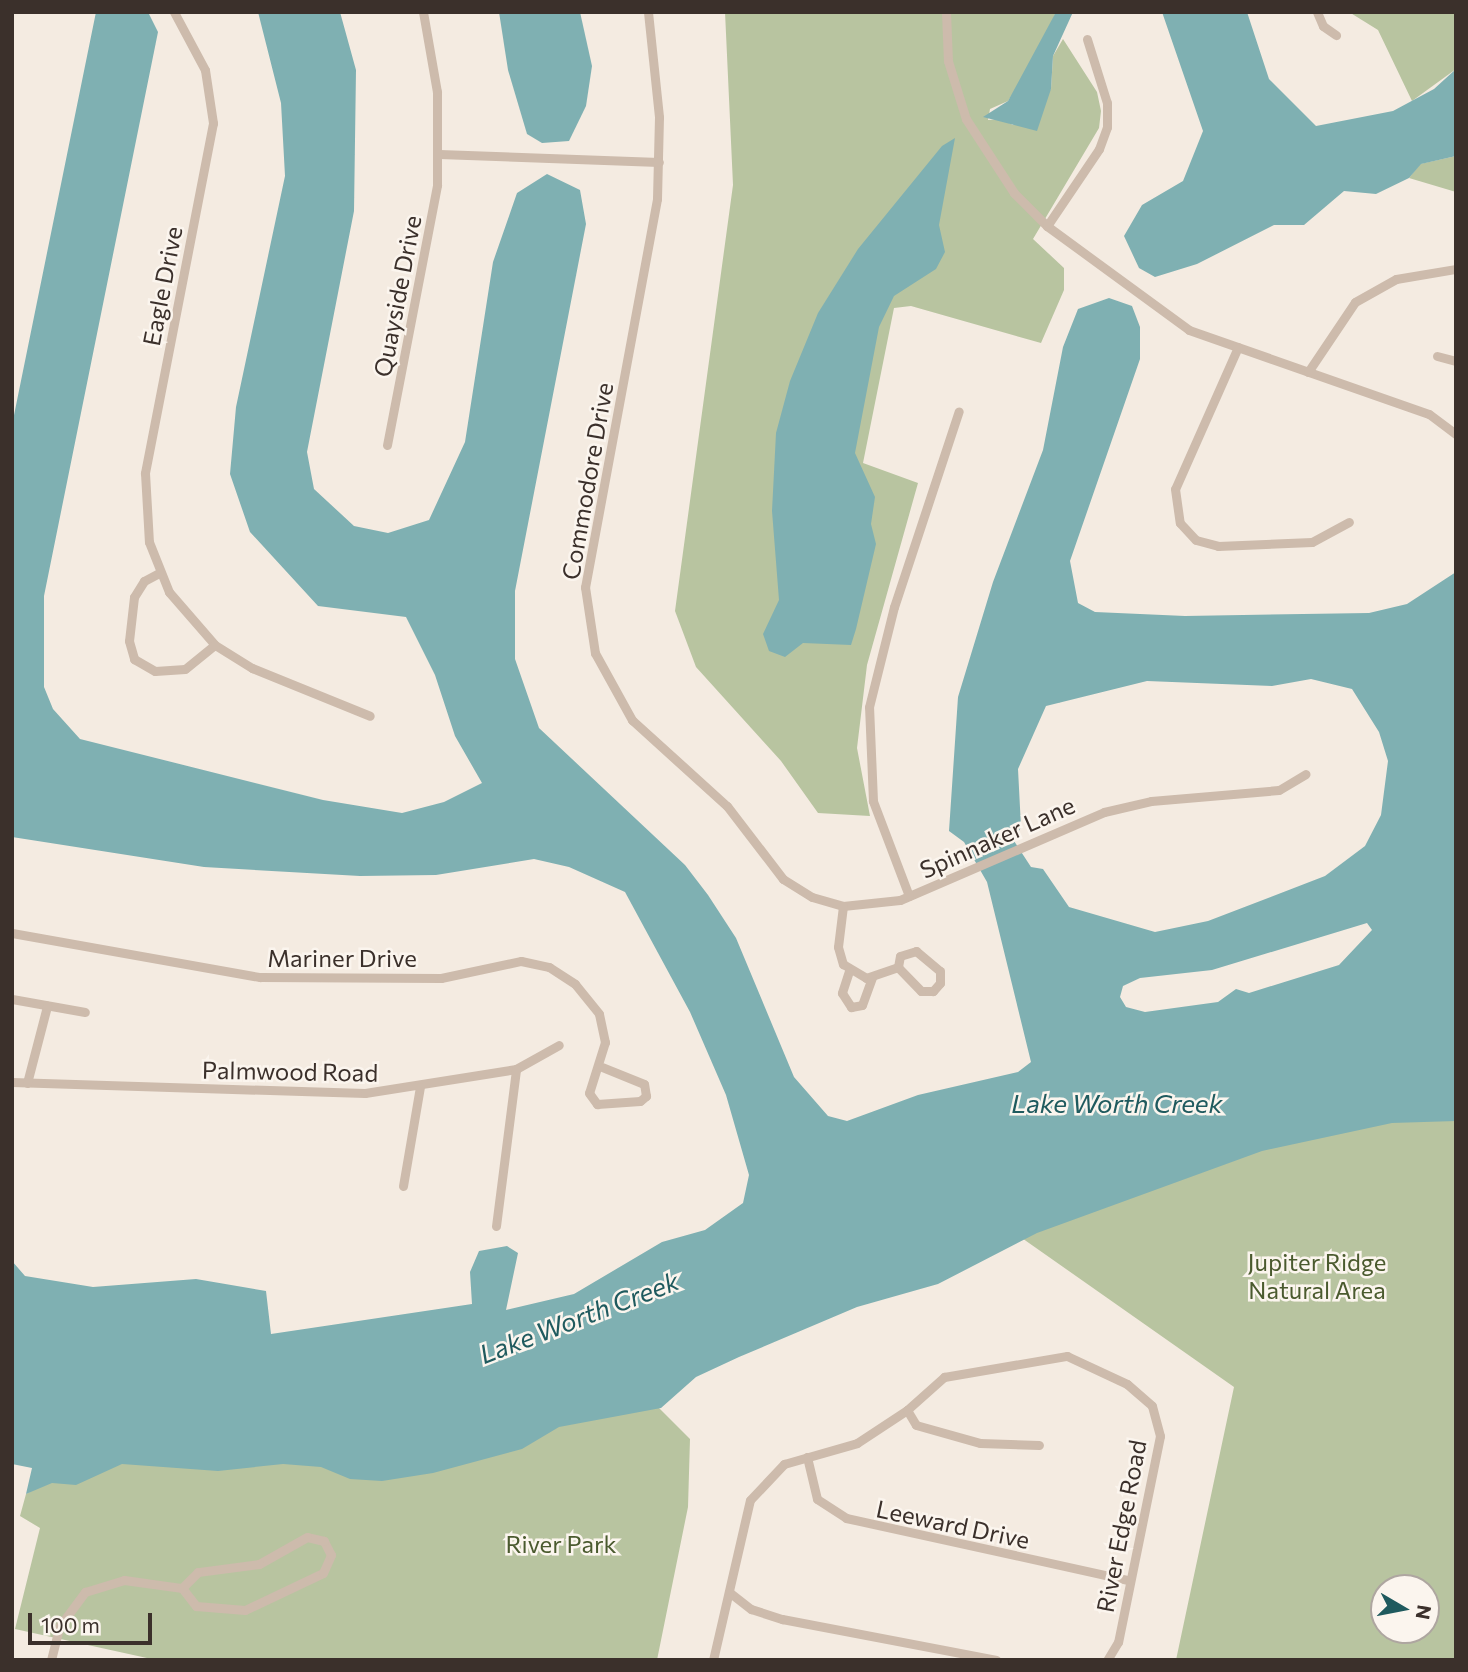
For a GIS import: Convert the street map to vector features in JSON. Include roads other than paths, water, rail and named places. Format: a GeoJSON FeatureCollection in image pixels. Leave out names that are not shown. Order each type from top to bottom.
{"type":"FeatureCollection","features":[{"type":"Feature","properties":{"kind":"street","name":"Eagle Drive"},"geometry":{"type":"LineString","coordinates":[[174,12],[205,71],[213,123],[145,473],[146,528],[159,573],[181,610],[215,645],[252,667],[370,716]]}},
{"type":"Feature","properties":{"kind":"street","name":"Quayside Drive"},"geometry":{"type":"LineString","coordinates":[[387,445],[432,223],[439,154],[438,92],[423,12]]}},
{"type":"Feature","properties":{"kind":"street","name":"Commodore Drive"},"geometry":{"type":"LineString","coordinates":[[648,12],[659,162],[646,273],[588,557],[589,631],[613,694],[642,732],[727,806],[783,879],[812,897],[843,906],[872,906],[909,896]]}},
{"type":"Feature","properties":{"kind":"street"},"geometry":{"type":"LineString","coordinates":[[946,12],[948,61],[966,119],[1014,194],[1047,226],[1172,320],[1238,347],[1429,414],[1456,434]]}},
{"type":"Feature","properties":{"kind":"street"},"geometry":{"type":"LineString","coordinates":[[1317,12],[1323,26],[1336,35]]}},
{"type":"Feature","properties":{"kind":"street"},"geometry":{"type":"LineString","coordinates":[[1047,226],[1099,149],[1107,127],[1107,103],[1087,39]]}},
{"type":"Feature","properties":{"kind":"street"},"geometry":{"type":"LineString","coordinates":[[439,154],[659,162]]}},
{"type":"Feature","properties":{"kind":"street"},"geometry":{"type":"LineString","coordinates":[[1308,372],[1355,302],[1396,279],[1456,269]]}},
{"type":"Feature","properties":{"kind":"street"},"geometry":{"type":"LineString","coordinates":[[1238,347],[1175,489],[1180,523],[1196,540],[1218,546],[1312,542],[1349,522]]}},
{"type":"Feature","properties":{"kind":"street"},"geometry":{"type":"LineString","coordinates":[[1437,356],[1456,361]]}},
{"type":"Feature","properties":{"kind":"street","name":"Spinnaker Lane"},"geometry":{"type":"LineString","coordinates":[[959,411],[894,607],[869,707],[873,801],[909,896],[1031,842],[1129,805],[1279,790],[1306,774]]}},
{"type":"Feature","properties":{"kind":"street"},"geometry":{"type":"LineString","coordinates":[[159,573],[144,581],[134,597],[129,641],[134,659],[155,671],[185,669],[215,645]]}},
{"type":"Feature","properties":{"kind":"street"},"geometry":{"type":"LineString","coordinates":[[843,906],[838,947],[849,971],[842,993],[851,1007],[862,1005],[873,978]]}},
{"type":"Feature","properties":{"kind":"street","name":"Mariner Drive"},"geometry":{"type":"LineString","coordinates":[[12,933],[260,977],[441,978],[521,961],[549,967],[575,984],[599,1014],[605,1041],[602,1067],[591,1081],[589,1093],[597,1104],[640,1101],[646,1096],[644,1084],[602,1067]]}},
{"type":"Feature","properties":{"kind":"street"},"geometry":{"type":"LineString","coordinates":[[916,951],[940,971],[940,982],[933,991],[921,991],[898,967],[900,956],[916,951]]}},
{"type":"Feature","properties":{"kind":"street"},"geometry":{"type":"LineString","coordinates":[[849,971],[873,978],[898,967]]}},
{"type":"Feature","properties":{"kind":"street"},"geometry":{"type":"LineString","coordinates":[[12,999],[85,1012]]}},
{"type":"Feature","properties":{"kind":"street"},"geometry":{"type":"LineString","coordinates":[[27,1083],[47,1006]]}},
{"type":"Feature","properties":{"kind":"street","name":"Palmwood Road"},"geometry":{"type":"LineString","coordinates":[[12,1082],[365,1093],[420,1087],[516,1069],[559,1045]]}},
{"type":"Feature","properties":{"kind":"street"},"geometry":{"type":"LineString","coordinates":[[496,1226],[516,1069]]}},
{"type":"Feature","properties":{"kind":"street"},"geometry":{"type":"LineString","coordinates":[[403,1186],[420,1087]]}},
{"type":"Feature","properties":{"kind":"street","name":"River Edge Road"},"geometry":{"type":"LineString","coordinates":[[713,1660],[750,1500],[784,1464],[857,1443],[907,1410],[944,1377],[1009,1361],[1067,1356],[1126,1384],[1152,1406],[1160,1436],[1118,1642],[1107,1660]]}},
{"type":"Feature","properties":{"kind":"street"},"geometry":{"type":"LineString","coordinates":[[907,1410],[916,1425],[980,1443],[1039,1445]]}},
{"type":"Feature","properties":{"kind":"street","name":"Leeward Drive"},"geometry":{"type":"LineString","coordinates":[[807,1457],[817,1499],[846,1518],[1129,1580]]}},
{"type":"Feature","properties":{"kind":"street"},"geometry":{"type":"LineString","coordinates":[[51,1660],[59,1627],[85,1592],[124,1580],[182,1588],[196,1606],[245,1610],[323,1573],[331,1555],[324,1541],[307,1537],[259,1564],[198,1572],[182,1588]]}},
{"type":"Feature","properties":{"kind":"street"},"geometry":{"type":"LineString","coordinates":[[729,1592],[751,1609],[782,1619],[996,1660]]}},
{"type":"Feature","properties":{"kind":"water","name":"Lake Worth Creek"},"geometry":{"type":"Polygon","coordinates":[[[96,12],[148,12],[158,32],[44,596],[44,687],[53,709],[80,739],[323,800],[402,813],[444,802],[482,783],[455,736],[435,675],[406,617],[318,606],[250,532],[230,474],[236,407],[285,176],[281,103],[258,12],[340,12],[356,70],[354,211],[307,452],[314,489],[354,526],[388,533],[429,520],[465,442],[493,262],[517,193],[547,174],[580,190],[586,224],[515,591],[515,659],[539,728],[685,865],[736,938],[794,1077],[828,1116],[847,1121],[918,1095],[1018,1072],[1031,1062],[987,882],[964,842],[949,831],[958,697],[993,582],[1043,450],[1063,347],[1078,309],[1109,298],[1132,306],[1140,327],[1140,359],[1070,561],[1078,603],[1095,612],[1185,616],[1369,613],[1407,604],[1456,572],[1456,1121],[1392,1123],[1262,1151],[1037,1233],[938,1284],[857,1307],[739,1357],[696,1377],[661,1408],[559,1427],[522,1449],[433,1473],[382,1481],[350,1479],[321,1467],[283,1464],[218,1471],[122,1464],[76,1485],[52,1483],[26,1494],[32,1468],[12,1464],[12,1261],[25,1276],[93,1287],[196,1279],[266,1291],[271,1334],[472,1304],[470,1272],[479,1251],[507,1246],[518,1253],[506,1310],[574,1294],[662,1242],[705,1230],[743,1203],[749,1175],[726,1095],[690,1012],[625,892],[569,867],[534,859],[436,875],[360,876],[204,867],[12,837],[12,425],[96,12]],[[1311,679],[1272,686],[1147,681],[1046,706],[1018,769],[1021,827],[1014,841],[1031,867],[1043,869],[1069,907],[1155,932],[1208,921],[1325,876],[1365,846],[1381,815],[1388,761],[1379,732],[1352,689],[1311,679]],[[1367,923],[1212,970],[1140,978],[1123,986],[1120,997],[1126,1007],[1145,1012],[1218,1002],[1236,989],[1249,993],[1339,965],[1372,930],[1367,923]]]}},
{"type":"Feature","properties":{"kind":"water"},"geometry":{"type":"Polygon","coordinates":[[[499,12],[580,12],[592,66],[586,106],[569,141],[542,143],[527,134],[508,70],[499,12]]]}},
{"type":"Feature","properties":{"kind":"water"},"geometry":{"type":"Polygon","coordinates":[[[1056,12],[1073,12],[1053,56],[1051,89],[1037,131],[983,117],[1008,101],[1056,12]]]}},
{"type":"Feature","properties":{"kind":"water"},"geometry":{"type":"Polygon","coordinates":[[[1162,12],[1247,12],[1269,79],[1316,126],[1393,111],[1434,89],[1456,69],[1456,156],[1421,164],[1409,178],[1376,194],[1344,191],[1304,225],[1274,225],[1197,264],[1155,277],[1139,268],[1124,236],[1142,205],[1183,181],[1203,131],[1162,12]]]}},
{"type":"Feature","properties":{"kind":"water"},"geometry":{"type":"Polygon","coordinates":[[[955,138],[939,225],[945,252],[936,269],[894,296],[879,327],[855,453],[875,497],[871,524],[876,544],[851,645],[803,643],[785,657],[769,651],[763,634],[779,600],[772,511],[776,433],[790,381],[818,313],[858,249],[942,146],[955,138]]]}},
{"type":"Feature","properties":{"kind":"park label","name":"Jupiter Ridge Natural Area"},"geometry":{"type":"Point","coordinates":[1317,1276]}},
{"type":"Feature","properties":{"kind":"park label","name":"River Park"},"geometry":{"type":"Point","coordinates":[561,1544]}}]}
